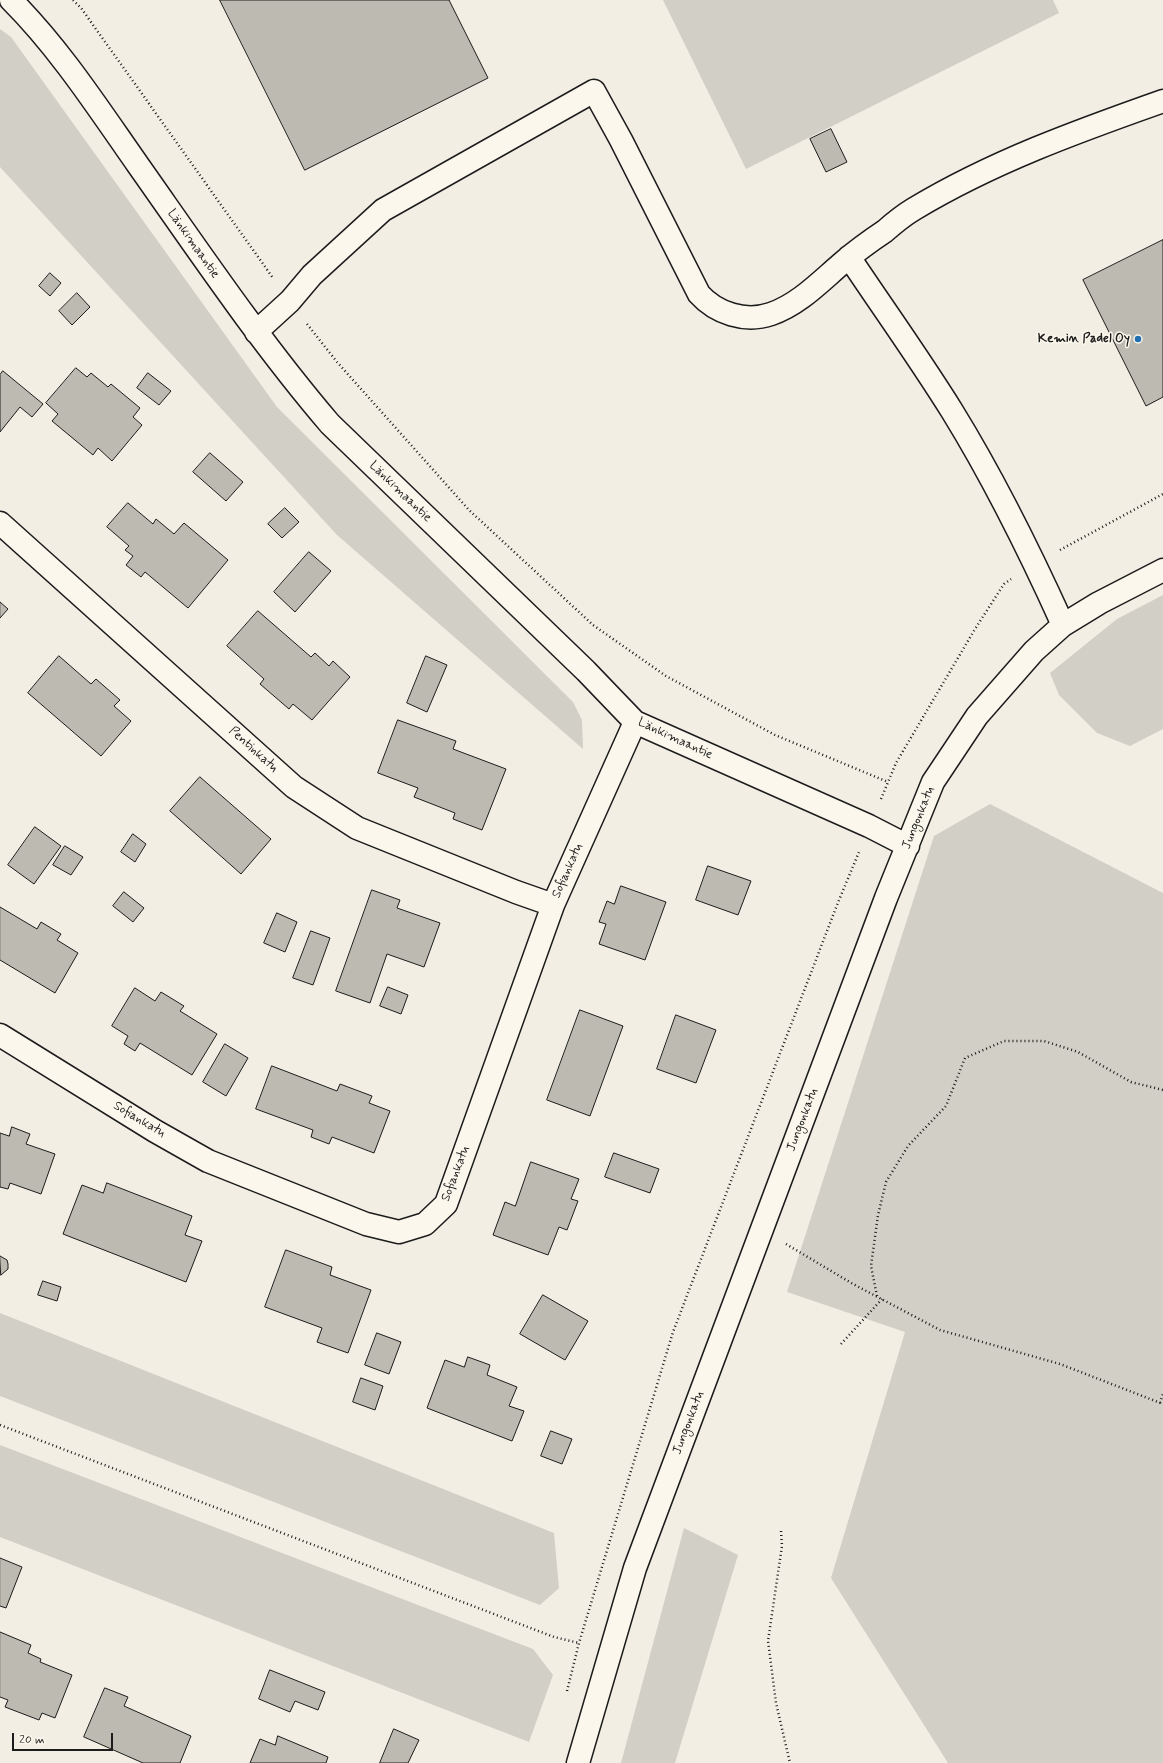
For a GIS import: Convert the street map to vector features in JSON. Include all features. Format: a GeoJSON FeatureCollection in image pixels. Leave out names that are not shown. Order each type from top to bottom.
{"type":"FeatureCollection","features":[{"type":"Feature","properties":{"kind":"street","name":"Länkimaantie"},"geometry":{"type":"LineString","coordinates":[[11,0],[41,31],[76,77],[256,332],[292,380],[330,424],[586,671],[635,722],[869,826],[908,846]]}},
{"type":"Feature","properties":{"kind":"street"},"geometry":{"type":"LineString","coordinates":[[256,332],[290,301],[312,275],[383,210],[594,91],[621,140],[699,294],[706,302],[717,309],[733,315],[754,317],[770,314],[791,305],[849,257],[913,210],[971,178],[1078,131],[1163,101]]}},
{"type":"Feature","properties":{"kind":"street"},"geometry":{"type":"LineString","coordinates":[[849,257],[952,411],[994,485],[1035,563],[1063,625]]}},
{"type":"Feature","properties":{"kind":"street","name":"Pentinkatu"},"geometry":{"type":"LineString","coordinates":[[0,523],[294,787],[357,828],[516,892],[553,905]]}},
{"type":"Feature","properties":{"kind":"street","name":"Jungonkatu"},"geometry":{"type":"LineString","coordinates":[[578,1763],[635,1568],[886,898],[933,782],[977,716],[1034,651],[1063,625],[1098,603],[1163,570]]}},
{"type":"Feature","properties":{"kind":"street","name":"Sofiankatu"},"geometry":{"type":"LineString","coordinates":[[0,1035],[155,1131],[208,1160],[366,1224],[398,1232],[425,1224],[446,1204],[553,905],[635,722]]}},
{"type":"Feature","properties":{"kind":"path"},"geometry":{"type":"LineString","coordinates":[[73,0],[81,8],[290,301],[337,362],[469,510],[593,626],[666,676],[775,735],[888,782]]}},
{"type":"Feature","properties":{"kind":"path"},"geometry":{"type":"LineString","coordinates":[[877,1296],[871,1266],[878,1215],[886,1182],[908,1146],[946,1106],[965,1058],[1004,1041],[1044,1041],[1078,1052],[1131,1082],[1163,1090]]}},
{"type":"Feature","properties":{"kind":"path"},"geometry":{"type":"LineString","coordinates":[[762,1229],[854,1284],[940,1330],[1060,1364],[1162,1403],[1163,1394]]}},
{"type":"Feature","properties":{"kind":"path"},"geometry":{"type":"LineString","coordinates":[[841,1344],[882,1299]]}},
{"type":"Feature","properties":{"kind":"path"},"geometry":{"type":"LineString","coordinates":[[0,1425],[554,1637],[579,1643]]}},
{"type":"Feature","properties":{"kind":"path"},"geometry":{"type":"LineString","coordinates":[[781,1531],[782,1546],[768,1641],[776,1703],[790,1763]]}},
{"type":"Feature","properties":{"kind":"shaded area"},"geometry":{"type":"Polygon","coordinates":[[[663,0],[1053,0],[1059,13],[746,169],[663,0]]]}},
{"type":"Feature","properties":{"kind":"shaded area"},"geometry":{"type":"Polygon","coordinates":[[[0,29],[11,37],[277,407],[573,702],[582,720],[583,749],[337,535],[0,167],[0,29]]]}},
{"type":"Feature","properties":{"kind":"shaded area"},"geometry":{"type":"Polygon","coordinates":[[[1163,595],[1163,729],[1130,746],[1097,733],[1059,695],[1050,673],[1117,619],[1163,595]]]}},
{"type":"Feature","properties":{"kind":"shaded area"},"geometry":{"type":"Polygon","coordinates":[[[990,804],[1163,893],[1163,1763],[948,1763],[831,1578],[905,1332],[787,1292],[934,836],[990,804]]]}},
{"type":"Feature","properties":{"kind":"shaded area"},"geometry":{"type":"Polygon","coordinates":[[[0,1313],[554,1533],[559,1588],[540,1605],[0,1396],[0,1313]]]}},
{"type":"Feature","properties":{"kind":"shaded area"},"geometry":{"type":"Polygon","coordinates":[[[0,1445],[533,1649],[553,1675],[529,1742],[0,1537],[0,1445]]]}},
{"type":"Feature","properties":{"kind":"shaded area"},"geometry":{"type":"Polygon","coordinates":[[[684,1528],[738,1555],[675,1763],[621,1763],[684,1528]]]}},
{"type":"Feature","properties":{"kind":"building"},"geometry":{"type":"Polygon","coordinates":[[[220,0],[449,0],[488,78],[305,170],[220,0]]]}},
{"type":"Feature","properties":{"kind":"building"},"geometry":{"type":"Polygon","coordinates":[[[831,129],[847,162],[826,172],[810,139],[831,129]]]}},
{"type":"Feature","properties":{"kind":"building","name":"Kemin Padel Oy"},"geometry":{"type":"Polygon","coordinates":[[[1163,240],[1163,397],[1146,406],[1083,280],[1163,240]]]}},
{"type":"Feature","properties":{"kind":"building"},"geometry":{"type":"Polygon","coordinates":[[[50,273],[61,283],[50,296],[39,286],[50,273]]]}},
{"type":"Feature","properties":{"kind":"building"},"geometry":{"type":"Polygon","coordinates":[[[77,293],[90,307],[72,325],[59,311],[77,293]]]}},
{"type":"Feature","properties":{"kind":"building"},"geometry":{"type":"Polygon","coordinates":[[[76,368],[87,377],[91,373],[108,387],[111,384],[140,408],[133,417],[142,425],[112,461],[98,448],[93,455],[52,421],[58,414],[46,403],[76,368]]]}},
{"type":"Feature","properties":{"kind":"building"},"geometry":{"type":"Polygon","coordinates":[[[3,371],[43,404],[32,417],[20,407],[0,432],[0,375],[3,371]]]}},
{"type":"Feature","properties":{"kind":"building"},"geometry":{"type":"Polygon","coordinates":[[[148,373],[171,391],[159,405],[137,388],[148,373]]]}},
{"type":"Feature","properties":{"kind":"building"},"geometry":{"type":"Polygon","coordinates":[[[210,453],[243,482],[226,501],[193,472],[210,453]]]}},
{"type":"Feature","properties":{"kind":"building"},"geometry":{"type":"Polygon","coordinates":[[[128,503],[153,524],[156,519],[174,534],[184,523],[228,560],[188,608],[145,572],[141,577],[126,565],[133,556],[125,550],[129,546],[107,527],[128,503]]]}},
{"type":"Feature","properties":{"kind":"building"},"geometry":{"type":"Polygon","coordinates":[[[285,508],[299,522],[282,538],[268,524],[285,508]]]}},
{"type":"Feature","properties":{"kind":"building"},"geometry":{"type":"Polygon","coordinates":[[[309,552],[331,571],[295,612],[274,592],[309,552]]]}},
{"type":"Feature","properties":{"kind":"building"},"geometry":{"type":"Polygon","coordinates":[[[0,602],[8,609],[0,618],[0,602]]]}},
{"type":"Feature","properties":{"kind":"building"},"geometry":{"type":"Polygon","coordinates":[[[258,611],[311,657],[315,653],[329,666],[333,661],[350,677],[312,720],[293,704],[289,709],[260,684],[264,679],[227,646],[258,611]]]}},
{"type":"Feature","properties":{"kind":"building"},"geometry":{"type":"Polygon","coordinates":[[[59,656],[91,684],[96,679],[120,700],[114,706],[131,721],[101,756],[28,693],[59,656]]]}},
{"type":"Feature","properties":{"kind":"building"},"geometry":{"type":"Polygon","coordinates":[[[426,656],[447,665],[427,712],[407,703],[426,656]]]}},
{"type":"Feature","properties":{"kind":"building"},"geometry":{"type":"Polygon","coordinates":[[[398,720],[456,741],[453,749],[506,769],[482,830],[453,819],[455,813],[414,797],[418,788],[378,773],[398,720]]]}},
{"type":"Feature","properties":{"kind":"building"},"geometry":{"type":"Polygon","coordinates":[[[200,777],[271,839],[241,874],[170,811],[200,777]]]}},
{"type":"Feature","properties":{"kind":"building"},"geometry":{"type":"Polygon","coordinates":[[[35,827],[61,846],[34,884],[8,865],[35,827]]]}},
{"type":"Feature","properties":{"kind":"building"},"geometry":{"type":"Polygon","coordinates":[[[133,834],[146,844],[135,862],[121,852],[133,834]]]}},
{"type":"Feature","properties":{"kind":"building"},"geometry":{"type":"Polygon","coordinates":[[[65,846],[83,857],[71,875],[53,865],[65,846]]]}},
{"type":"Feature","properties":{"kind":"building"},"geometry":{"type":"Polygon","coordinates":[[[708,866],[751,881],[738,915],[696,900],[708,866]]]}},
{"type":"Feature","properties":{"kind":"building"},"geometry":{"type":"Polygon","coordinates":[[[621,886],[666,902],[645,960],[599,944],[606,924],[599,922],[607,901],[614,904],[621,886]]]}},
{"type":"Feature","properties":{"kind":"building"},"geometry":{"type":"Polygon","coordinates":[[[372,890],[400,900],[397,908],[440,923],[424,967],[387,954],[370,1003],[336,991],[372,890]]]}},
{"type":"Feature","properties":{"kind":"building"},"geometry":{"type":"Polygon","coordinates":[[[124,892],[144,908],[133,922],[113,906],[124,892]]]}},
{"type":"Feature","properties":{"kind":"building"},"geometry":{"type":"Polygon","coordinates":[[[0,907],[37,929],[41,922],[61,934],[57,940],[78,953],[55,993],[0,960],[0,907]]]}},
{"type":"Feature","properties":{"kind":"building"},"geometry":{"type":"Polygon","coordinates":[[[277,913],[297,922],[285,952],[264,943],[277,913]]]}},
{"type":"Feature","properties":{"kind":"building"},"geometry":{"type":"Polygon","coordinates":[[[311,931],[330,938],[313,985],[293,978],[311,931]]]}},
{"type":"Feature","properties":{"kind":"building"},"geometry":{"type":"Polygon","coordinates":[[[388,987],[408,995],[401,1014],[380,1006],[388,987]]]}},
{"type":"Feature","properties":{"kind":"building"},"geometry":{"type":"Polygon","coordinates":[[[135,988],[155,1001],[161,992],[184,1006],[180,1011],[217,1034],[192,1075],[140,1043],[135,1051],[124,1044],[128,1036],[112,1026],[135,988]]]}},
{"type":"Feature","properties":{"kind":"building"},"geometry":{"type":"Polygon","coordinates":[[[580,1010],[623,1026],[590,1116],[547,1100],[580,1010]]]}},
{"type":"Feature","properties":{"kind":"building"},"geometry":{"type":"Polygon","coordinates":[[[676,1015],[716,1030],[696,1083],[657,1069],[676,1015]]]}},
{"type":"Feature","properties":{"kind":"building"},"geometry":{"type":"Polygon","coordinates":[[[225,1044],[248,1058],[226,1096],[203,1082],[225,1044]]]}},
{"type":"Feature","properties":{"kind":"building"},"geometry":{"type":"Polygon","coordinates":[[[272,1066],[337,1091],[340,1084],[372,1096],[369,1103],[390,1111],[374,1153],[332,1137],[329,1144],[311,1137],[313,1130],[256,1109],[272,1066]]]}},
{"type":"Feature","properties":{"kind":"building"},"geometry":{"type":"Polygon","coordinates":[[[12,1127],[30,1134],[26,1144],[55,1154],[41,1194],[10,1183],[8,1189],[0,1187],[0,1133],[9,1136],[12,1127]]]}},
{"type":"Feature","properties":{"kind":"building"},"geometry":{"type":"Polygon","coordinates":[[[614,1153],[659,1169],[650,1193],[605,1177],[614,1153]]]}},
{"type":"Feature","properties":{"kind":"building"},"geometry":{"type":"Polygon","coordinates":[[[531,1162],[579,1179],[571,1199],[578,1201],[567,1230],[559,1227],[548,1255],[493,1235],[505,1202],[515,1206],[531,1162]]]}},
{"type":"Feature","properties":{"kind":"building"},"geometry":{"type":"Polygon","coordinates":[[[107,1183],[192,1216],[185,1235],[202,1241],[186,1282],[63,1234],[82,1185],[103,1193],[107,1183]]]}},
{"type":"Feature","properties":{"kind":"building"},"geometry":{"type":"Polygon","coordinates":[[[286,1250],[332,1267],[330,1275],[371,1290],[348,1353],[317,1342],[322,1328],[265,1307],[286,1250]]]}},
{"type":"Feature","properties":{"kind":"building"},"geometry":{"type":"Polygon","coordinates":[[[0,1256],[7,1260],[8,1264],[8,1269],[1,1275],[0,1256]]]}},
{"type":"Feature","properties":{"kind":"building"},"geometry":{"type":"Polygon","coordinates":[[[43,1281],[61,1287],[57,1301],[38,1295],[43,1281]]]}},
{"type":"Feature","properties":{"kind":"building"},"geometry":{"type":"Polygon","coordinates":[[[543,1295],[588,1321],[565,1360],[520,1334],[543,1295]]]}},
{"type":"Feature","properties":{"kind":"building"},"geometry":{"type":"Polygon","coordinates":[[[377,1333],[401,1342],[389,1374],[365,1365],[377,1333]]]}},
{"type":"Feature","properties":{"kind":"building"},"geometry":{"type":"Polygon","coordinates":[[[468,1357],[490,1365],[487,1375],[517,1387],[509,1406],[524,1411],[512,1441],[427,1408],[445,1360],[464,1367],[468,1357]]]}},
{"type":"Feature","properties":{"kind":"building"},"geometry":{"type":"Polygon","coordinates":[[[361,1378],[383,1386],[375,1410],[353,1402],[361,1378]]]}},
{"type":"Feature","properties":{"kind":"building"},"geometry":{"type":"Polygon","coordinates":[[[551,1431],[572,1439],[562,1464],[541,1456],[551,1431]]]}},
{"type":"Feature","properties":{"kind":"building"},"geometry":{"type":"Polygon","coordinates":[[[0,1558],[22,1567],[6,1608],[0,1606],[0,1558]]]}},
{"type":"Feature","properties":{"kind":"building"},"geometry":{"type":"Polygon","coordinates":[[[0,1632],[31,1645],[28,1653],[41,1659],[40,1662],[72,1675],[55,1718],[42,1713],[39,1720],[5,1707],[8,1700],[0,1697],[0,1632]]]}},
{"type":"Feature","properties":{"kind":"building"},"geometry":{"type":"Polygon","coordinates":[[[270,1670],[325,1692],[318,1710],[295,1701],[290,1712],[259,1699],[270,1670]]]}},
{"type":"Feature","properties":{"kind":"building"},"geometry":{"type":"Polygon","coordinates":[[[105,1688],[128,1697],[124,1706],[191,1736],[180,1763],[143,1763],[84,1737],[105,1688]]]}},
{"type":"Feature","properties":{"kind":"building"},"geometry":{"type":"Polygon","coordinates":[[[394,1729],[419,1740],[408,1763],[380,1763],[394,1729]]]}},
{"type":"Feature","properties":{"kind":"building"},"geometry":{"type":"Polygon","coordinates":[[[278,1736],[328,1757],[326,1763],[250,1763],[260,1739],[275,1745],[278,1736]]]}},
{"type":"Feature","properties":{"kind":"place","name":"Kemin Padel Oy"},"geometry":{"type":"Point","coordinates":[1138,339]}}]}
